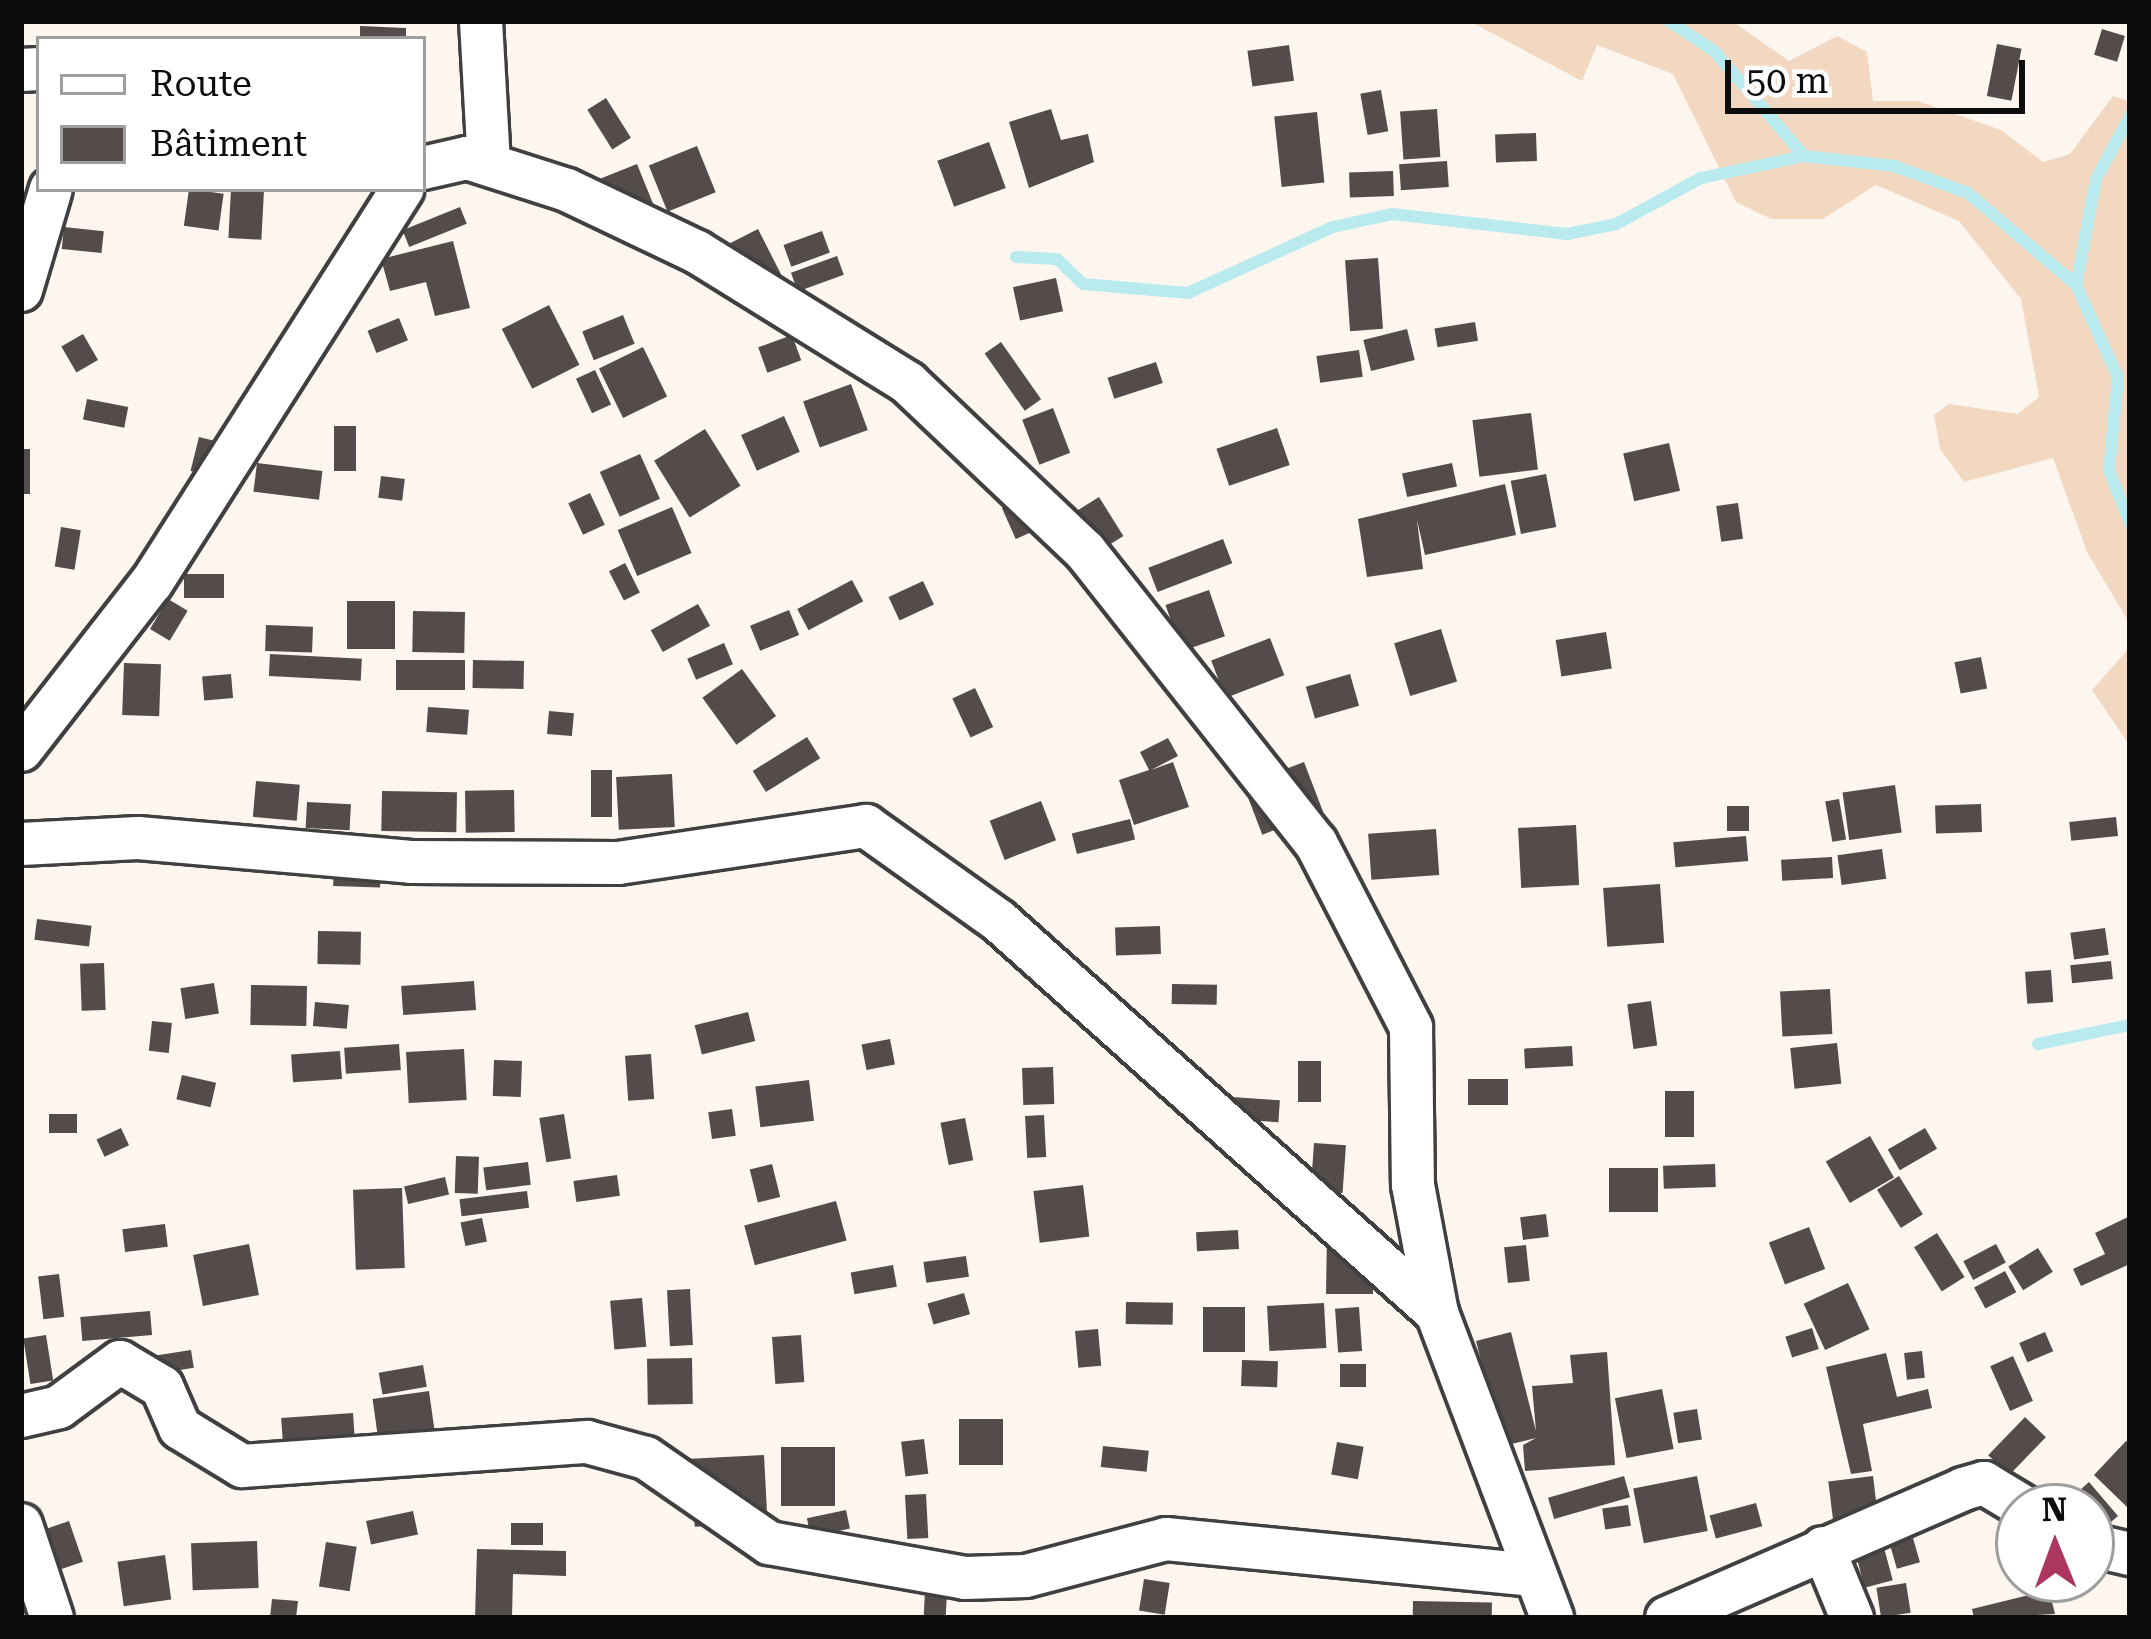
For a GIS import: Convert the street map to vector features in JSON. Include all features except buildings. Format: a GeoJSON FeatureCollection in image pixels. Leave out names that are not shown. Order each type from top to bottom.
{"type":"FeatureCollection","features":[{"type":"Feature","properties":{"kind":"street"},"geometry":{"type":"LineString","coordinates":[[481,21],[489,162]]}},
{"type":"Feature","properties":{"kind":"street"},"geometry":{"type":"LineString","coordinates":[[426,159],[489,162],[697,252],[908,383],[1084,551],[1316,843],[1379,957],[1411,1027],[1413,1185],[1437,1313],[1552,1618]]}},
{"type":"Feature","properties":{"kind":"street"},"geometry":{"type":"LineString","coordinates":[[21,290],[50,192]]}},
{"type":"Feature","properties":{"kind":"street"},"geometry":{"type":"LineString","coordinates":[[21,750],[152,581],[400,192]]}},
{"type":"Feature","properties":{"kind":"street"},"geometry":{"type":"LineString","coordinates":[[21,844],[139,838],[411,862],[618,863],[866,826],[999,921],[1437,1313]]}},
{"type":"Feature","properties":{"kind":"street"},"geometry":{"type":"LineString","coordinates":[[21,1416],[59,1407],[119,1362],[162,1387],[180,1428],[242,1466],[587,1442],[646,1458],[769,1543],[965,1578],[1026,1576],[1166,1539],[1534,1575]]}},
{"type":"Feature","properties":{"kind":"street"},"geometry":{"type":"LineString","coordinates":[[1667,1618],[1984,1483],[1995,1490]]}},
{"type":"Feature","properties":{"kind":"street"},"geometry":{"type":"LineString","coordinates":[[21,1525],[52,1618]]}},
{"type":"Feature","properties":{"kind":"street"},"geometry":{"type":"LineString","coordinates":[[1823,1548],[1852,1618]]}},
{"type":"Feature","properties":{"kind":"sand"},"geometry":{"type":"Polygon","coordinates":[[[1469,21],[1732,21],[1789,61],[1837,36],[1867,52],[1873,101],[1918,101],[2001,130],[2043,162],[2070,154],[2113,96],[2130,101],[2130,624],[2087,552],[2053,458],[1964,482],[1940,449],[1934,415],[1949,404],[2018,414],[2039,397],[2021,299],[1959,221],[1876,185],[1823,219],[1771,219],[1736,202],[1673,74],[1597,45],[1582,81],[1469,21]]]}},
{"type":"Feature","properties":{"kind":"sand"},"geometry":{"type":"Polygon","coordinates":[[[2130,647],[2130,746],[2092,690],[2130,647]]]}},
{"type":"Feature","properties":{"kind":"waterway"},"geometry":{"type":"LineString","coordinates":[[1669,21],[1714,51],[1804,156],[1894,166],[1968,193],[2076,285],[2118,377],[2109,471],[2130,523]]}},
{"type":"Feature","properties":{"kind":"waterway"},"geometry":{"type":"LineString","coordinates":[[2076,285],[2096,179],[2130,116]]}},
{"type":"Feature","properties":{"kind":"waterway"},"geometry":{"type":"LineString","coordinates":[[1016,257],[1057,259],[1083,284],[1188,293],[1333,227],[1392,214],[1567,234],[1616,224],[1701,178],[1804,156]]}},
{"type":"Feature","properties":{"kind":"waterway"},"geometry":{"type":"LineString","coordinates":[[2038,1044],[2130,1025]]}}]}
